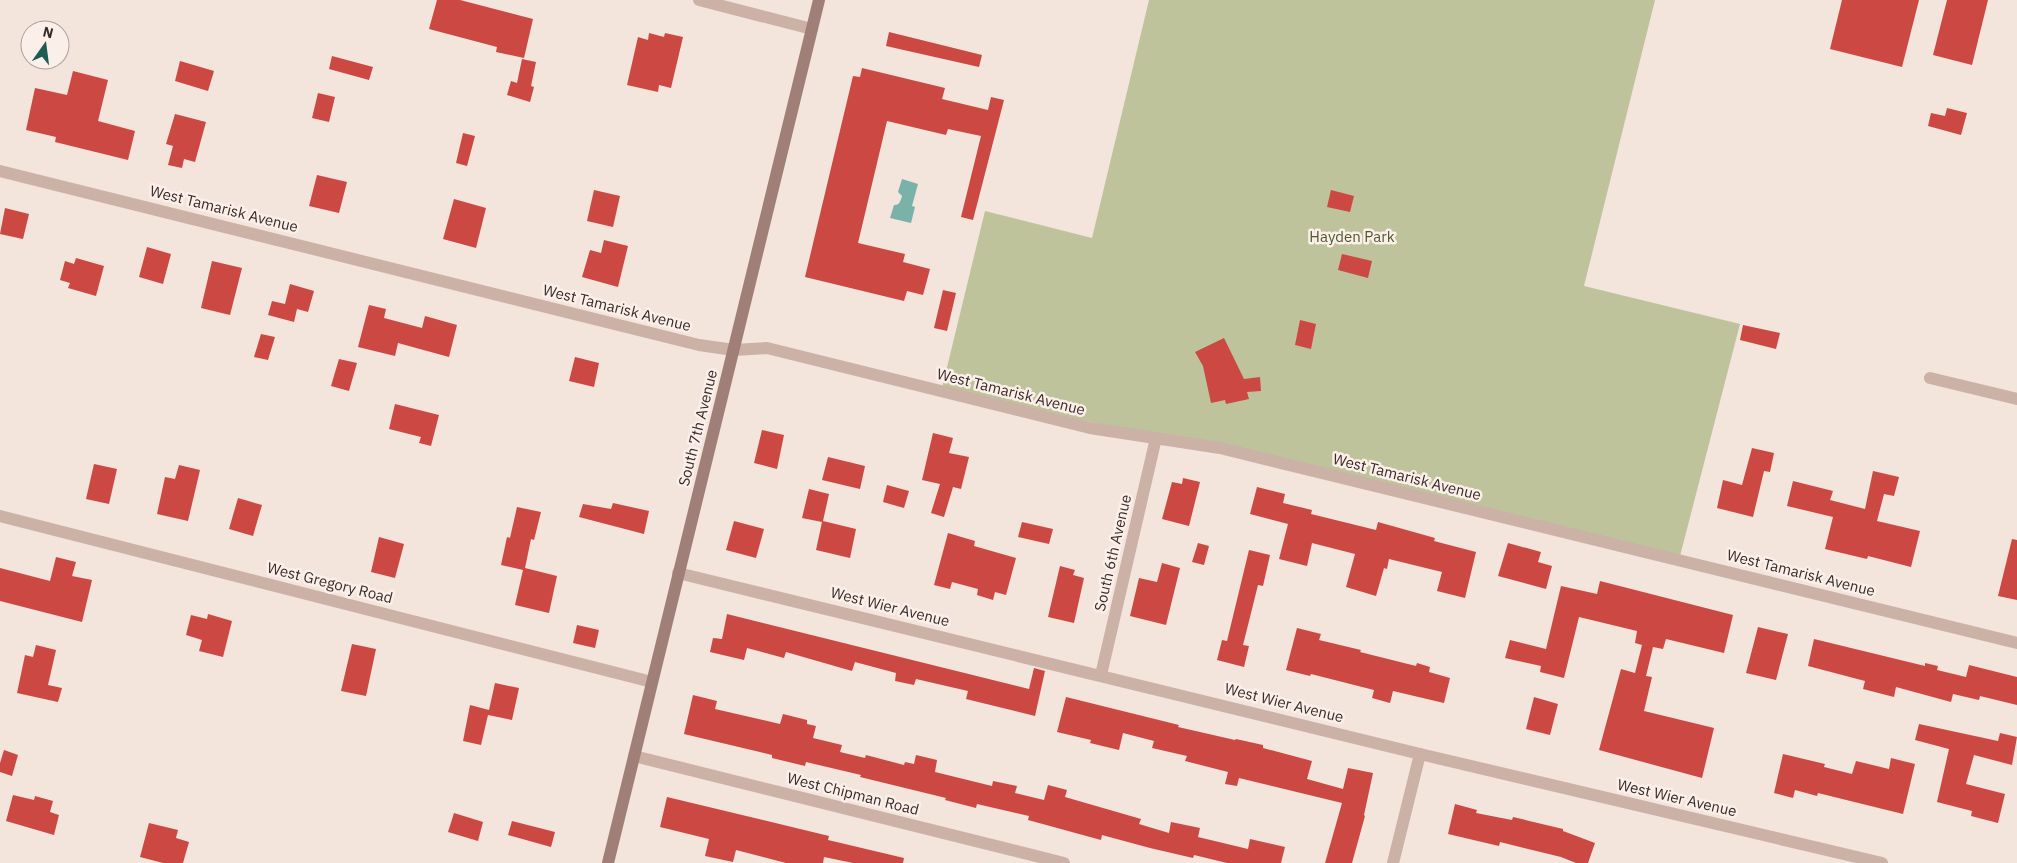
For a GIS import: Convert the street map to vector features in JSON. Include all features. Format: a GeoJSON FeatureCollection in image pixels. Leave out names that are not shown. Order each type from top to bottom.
{"type":"FeatureCollection","features":[{"type":"Feature","properties":{"kind":"main road","name":"South 7th Avenue"},"geometry":{"type":"LineString","coordinates":[[608,863],[819,0]]}},
{"type":"Feature","properties":{"kind":"street"},"geometry":{"type":"LineString","coordinates":[[699,0],[812,29]]}},
{"type":"Feature","properties":{"kind":"street","name":"West Tamarisk Avenue"},"geometry":{"type":"LineString","coordinates":[[0,171],[699,345],[734,350],[767,348],[1090,428],[1220,448],[2017,643]]}},
{"type":"Feature","properties":{"kind":"street"},"geometry":{"type":"LineString","coordinates":[[1930,378],[2017,399]]}},
{"type":"Feature","properties":{"kind":"street","name":"South 6th Avenue"},"geometry":{"type":"LineString","coordinates":[[1101,675],[1156,438]]}},
{"type":"Feature","properties":{"kind":"street","name":"West Gregory Road"},"geometry":{"type":"LineString","coordinates":[[0,516],[652,682]]}},
{"type":"Feature","properties":{"kind":"street","name":"West Wier Avenue"},"geometry":{"type":"LineString","coordinates":[[678,572],[1420,754],[1882,863]]}},
{"type":"Feature","properties":{"kind":"street"},"geometry":{"type":"LineString","coordinates":[[1397,862],[1420,754]]}},
{"type":"Feature","properties":{"kind":"street","name":"West Chipman Road"},"geometry":{"type":"LineString","coordinates":[[634,756],[1064,863]]}},
{"type":"Feature","properties":{"kind":"green space","name":"Hayden Park"},"geometry":{"type":"Polygon","coordinates":[[[1149,0],[1655,0],[1584,286],[1740,324],[1679,560],[1220,448],[941,392],[985,211],[1092,238],[1149,0]]]}},
{"type":"Feature","properties":{"kind":"water"},"geometry":{"type":"Polygon","coordinates":[[[902,179],[918,184],[912,206],[915,207],[911,223],[890,218],[894,205],[898,204],[902,198],[898,192],[902,179]]]}},
{"type":"Feature","properties":{"kind":"building"},"geometry":{"type":"Polygon","coordinates":[[[437,0],[460,0],[533,19],[524,58],[496,52],[497,47],[429,29],[437,0]]]}},
{"type":"Feature","properties":{"kind":"building"},"geometry":{"type":"Polygon","coordinates":[[[1842,0],[1919,0],[1902,67],[1830,49],[1842,0]]]}},
{"type":"Feature","properties":{"kind":"building"},"geometry":{"type":"Polygon","coordinates":[[[1947,0],[1988,0],[1972,65],[1933,55],[1947,0]]]}},
{"type":"Feature","properties":{"kind":"building"},"geometry":{"type":"Polygon","coordinates":[[[889,32],[982,55],[979,67],[886,46],[889,32]]]}},
{"type":"Feature","properties":{"kind":"building"},"geometry":{"type":"Polygon","coordinates":[[[649,33],[664,37],[665,33],[683,37],[671,88],[659,85],[658,92],[627,85],[638,37],[648,40],[649,33]]]}},
{"type":"Feature","properties":{"kind":"building"},"geometry":{"type":"Polygon","coordinates":[[[332,56],[373,67],[369,80],[329,69],[332,56]]]}},
{"type":"Feature","properties":{"kind":"building"},"geometry":{"type":"Polygon","coordinates":[[[522,59],[536,62],[531,86],[534,87],[530,102],[507,95],[511,81],[517,83],[522,59]]]}},
{"type":"Feature","properties":{"kind":"building"},"geometry":{"type":"Polygon","coordinates":[[[180,61],[214,71],[208,91],[175,81],[180,61]]]}},
{"type":"Feature","properties":{"kind":"building"},"geometry":{"type":"Polygon","coordinates":[[[862,68],[945,88],[942,99],[988,110],[991,97],[1004,100],[973,220],[961,217],[981,136],[948,129],[946,135],[887,121],[858,243],[905,254],[903,262],[930,269],[923,295],[907,291],[904,301],[805,277],[853,76],[860,77],[862,68]]]}},
{"type":"Feature","properties":{"kind":"building"},"geometry":{"type":"Polygon","coordinates":[[[73,71],[108,80],[98,121],[135,131],[128,160],[55,142],[56,137],[26,130],[35,88],[67,95],[73,71]]]}},
{"type":"Feature","properties":{"kind":"building"},"geometry":{"type":"Polygon","coordinates":[[[318,93],[335,97],[329,122],[312,118],[318,93]]]}},
{"type":"Feature","properties":{"kind":"building"},"geometry":{"type":"Polygon","coordinates":[[[1947,108],[1967,113],[1961,135],[1928,126],[1931,113],[1945,116],[1947,108]]]}},
{"type":"Feature","properties":{"kind":"building"},"geometry":{"type":"Polygon","coordinates":[[[175,114],[206,122],[195,162],[184,159],[182,168],[168,165],[173,146],[166,144],[175,114]]]}},
{"type":"Feature","properties":{"kind":"building"},"geometry":{"type":"Polygon","coordinates":[[[463,133],[475,136],[467,166],[456,163],[463,133]]]}},
{"type":"Feature","properties":{"kind":"building"},"geometry":{"type":"Polygon","coordinates":[[[317,175],[347,182],[339,213],[309,206],[317,175]]]}},
{"type":"Feature","properties":{"kind":"building"},"geometry":{"type":"Polygon","coordinates":[[[594,190],[620,196],[613,227],[587,221],[594,190]]]}},
{"type":"Feature","properties":{"kind":"building"},"geometry":{"type":"Polygon","coordinates":[[[1331,190],[1354,196],[1350,212],[1327,207],[1331,190]]]}},
{"type":"Feature","properties":{"kind":"building"},"geometry":{"type":"Polygon","coordinates":[[[454,199],[486,208],[476,248],[443,239],[454,199]]]}},
{"type":"Feature","properties":{"kind":"building"},"geometry":{"type":"Polygon","coordinates":[[[5,208],[29,214],[23,239],[0,234],[5,208]]]}},
{"type":"Feature","properties":{"kind":"building"},"geometry":{"type":"Polygon","coordinates":[[[604,240],[628,246],[618,287],[582,277],[590,250],[601,253],[604,240]]]}},
{"type":"Feature","properties":{"kind":"building"},"geometry":{"type":"Polygon","coordinates":[[[147,247],[171,254],[163,284],[139,277],[147,247]]]}},
{"type":"Feature","properties":{"kind":"building"},"geometry":{"type":"Polygon","coordinates":[[[1342,254],[1372,261],[1368,278],[1338,270],[1342,254]]]}},
{"type":"Feature","properties":{"kind":"building"},"geometry":{"type":"Polygon","coordinates":[[[76,258],[104,266],[96,296],[68,288],[70,283],[60,280],[65,261],[74,264],[76,258]]]}},
{"type":"Feature","properties":{"kind":"building"},"geometry":{"type":"Polygon","coordinates":[[[212,261],[242,268],[230,315],[201,308],[212,261]]]}},
{"type":"Feature","properties":{"kind":"building"},"geometry":{"type":"Polygon","coordinates":[[[290,284],[314,291],[308,312],[297,309],[294,322],[268,315],[272,301],[285,304],[290,284]]]}},
{"type":"Feature","properties":{"kind":"building"},"geometry":{"type":"Polygon","coordinates":[[[943,290],[956,293],[947,331],[934,328],[943,290]]]}},
{"type":"Feature","properties":{"kind":"building"},"geometry":{"type":"Polygon","coordinates":[[[369,305],[386,309],[384,318],[422,328],[425,316],[457,325],[449,357],[398,343],[395,356],[358,347],[369,305]]]}},
{"type":"Feature","properties":{"kind":"building"},"geometry":{"type":"Polygon","coordinates":[[[1300,320],[1316,324],[1311,349],[1295,345],[1300,320]]]}},
{"type":"Feature","properties":{"kind":"building"},"geometry":{"type":"Polygon","coordinates":[[[1743,325],[1780,333],[1776,349],[1740,340],[1743,325]]]}},
{"type":"Feature","properties":{"kind":"building"},"geometry":{"type":"Polygon","coordinates":[[[261,334],[275,337],[268,360],[254,357],[261,334]]]}},
{"type":"Feature","properties":{"kind":"building"},"geometry":{"type":"Polygon","coordinates":[[[1224,338],[1244,379],[1260,377],[1261,391],[1247,392],[1249,399],[1226,404],[1225,400],[1211,403],[1203,366],[1195,352],[1224,338]]]}},
{"type":"Feature","properties":{"kind":"building"},"geometry":{"type":"Polygon","coordinates":[[[575,357],[599,363],[594,387],[569,381],[575,357]]]}},
{"type":"Feature","properties":{"kind":"building"},"geometry":{"type":"Polygon","coordinates":[[[339,359],[357,363],[349,391],[331,386],[339,359]]]}},
{"type":"Feature","properties":{"kind":"building"},"geometry":{"type":"Polygon","coordinates":[[[395,404],[439,415],[431,446],[419,443],[421,437],[389,429],[395,404]]]}},
{"type":"Feature","properties":{"kind":"building"},"geometry":{"type":"Polygon","coordinates":[[[762,430],[784,435],[777,469],[754,463],[762,430]]]}},
{"type":"Feature","properties":{"kind":"building"},"geometry":{"type":"Polygon","coordinates":[[[933,433],[953,438],[949,453],[969,457],[961,489],[953,487],[944,517],[931,513],[940,484],[922,480],[933,433]]]}},
{"type":"Feature","properties":{"kind":"building"},"geometry":{"type":"Polygon","coordinates":[[[1752,448],[1774,453],[1770,472],[1764,471],[1753,517],[1717,508],[1723,480],[1742,485],[1752,448]]]}},
{"type":"Feature","properties":{"kind":"building"},"geometry":{"type":"Polygon","coordinates":[[[828,457],[865,466],[860,489],[822,480],[828,457]]]}},
{"type":"Feature","properties":{"kind":"building"},"geometry":{"type":"Polygon","coordinates":[[[94,464],[117,469],[109,504],[86,499],[94,464]]]}},
{"type":"Feature","properties":{"kind":"building"},"geometry":{"type":"Polygon","coordinates":[[[179,465],[200,470],[188,521],[157,514],[165,477],[175,479],[179,465]]]}},
{"type":"Feature","properties":{"kind":"building"},"geometry":{"type":"Polygon","coordinates":[[[1873,471],[1899,477],[1894,496],[1884,494],[1877,521],[1920,531],[1911,567],[1868,556],[1867,559],[1825,549],[1833,517],[1787,506],[1793,481],[1833,491],[1830,500],[1865,509],[1873,471]]]}},
{"type":"Feature","properties":{"kind":"building"},"geometry":{"type":"Polygon","coordinates":[[[1183,478],[1200,482],[1189,526],[1162,519],[1172,482],[1182,484],[1183,478]]]}},
{"type":"Feature","properties":{"kind":"building"},"geometry":{"type":"Polygon","coordinates":[[[887,485],[909,491],[904,508],[883,502],[887,485]]]}},
{"type":"Feature","properties":{"kind":"building"},"geometry":{"type":"Polygon","coordinates":[[[1257,487],[1285,494],[1283,503],[1312,510],[1311,514],[1376,530],[1378,522],[1435,538],[1434,541],[1476,552],[1465,598],[1437,591],[1442,572],[1389,559],[1387,569],[1384,568],[1376,596],[1346,587],[1355,554],[1312,543],[1307,566],[1279,559],[1288,524],[1250,514],[1257,487]]]}},
{"type":"Feature","properties":{"kind":"building"},"geometry":{"type":"Polygon","coordinates":[[[809,489],[829,494],[823,521],[856,529],[850,558],[816,550],[822,522],[802,518],[809,489]]]}},
{"type":"Feature","properties":{"kind":"building"},"geometry":{"type":"Polygon","coordinates":[[[238,498],[262,505],[253,536],[229,529],[238,498]]]}},
{"type":"Feature","properties":{"kind":"building"},"geometry":{"type":"Polygon","coordinates":[[[613,503],[649,511],[644,534],[579,517],[583,504],[611,509],[613,503]]]}},
{"type":"Feature","properties":{"kind":"building"},"geometry":{"type":"Polygon","coordinates":[[[517,507],[541,512],[534,540],[531,539],[525,568],[557,576],[549,613],[515,605],[523,570],[501,565],[507,537],[510,538],[517,507]]]}},
{"type":"Feature","properties":{"kind":"building"},"geometry":{"type":"Polygon","coordinates":[[[734,521],[764,529],[756,558],[726,550],[734,521]]]}},
{"type":"Feature","properties":{"kind":"building"},"geometry":{"type":"Polygon","coordinates":[[[1022,522],[1053,529],[1049,544],[1018,537],[1022,522]]]}},
{"type":"Feature","properties":{"kind":"building"},"geometry":{"type":"Polygon","coordinates":[[[948,533],[975,541],[974,546],[1016,558],[1006,595],[995,592],[993,600],[977,595],[978,589],[952,582],[950,589],[934,585],[948,533]]]}},
{"type":"Feature","properties":{"kind":"building"},"geometry":{"type":"Polygon","coordinates":[[[379,537],[404,544],[395,578],[371,572],[379,537]]]}},
{"type":"Feature","properties":{"kind":"building"},"geometry":{"type":"Polygon","coordinates":[[[2012,539],[2017,540],[2017,600],[1998,596],[2012,539]]]}},
{"type":"Feature","properties":{"kind":"building"},"geometry":{"type":"Polygon","coordinates":[[[1198,543],[1209,546],[1204,565],[1192,562],[1198,543]]]}},
{"type":"Feature","properties":{"kind":"building"},"geometry":{"type":"Polygon","coordinates":[[[1508,543],[1541,552],[1538,562],[1552,566],[1546,589],[1498,576],[1508,543]]]}},
{"type":"Feature","properties":{"kind":"building"},"geometry":{"type":"Polygon","coordinates":[[[1249,550],[1270,555],[1263,586],[1258,585],[1243,645],[1249,646],[1244,667],[1217,660],[1222,640],[1227,641],[1249,550]]]}},
{"type":"Feature","properties":{"kind":"building"},"geometry":{"type":"Polygon","coordinates":[[[56,557],[76,562],[72,576],[92,580],[82,622],[0,601],[0,568],[50,581],[56,557]]]}},
{"type":"Feature","properties":{"kind":"building"},"geometry":{"type":"Polygon","coordinates":[[[1162,563],[1180,568],[1166,625],[1130,616],[1139,578],[1157,582],[1162,563]]]}},
{"type":"Feature","properties":{"kind":"building"},"geometry":{"type":"Polygon","coordinates":[[[1060,566],[1075,570],[1073,575],[1084,578],[1074,623],[1048,617],[1060,566]]]}},
{"type":"Feature","properties":{"kind":"building"},"geometry":{"type":"Polygon","coordinates":[[[1600,581],[1733,615],[1724,653],[1666,639],[1663,649],[1653,647],[1646,676],[1652,677],[1644,711],[1714,728],[1702,778],[1599,750],[1621,669],[1635,673],[1642,645],[1635,643],[1637,631],[1579,617],[1564,678],[1540,672],[1541,666],[1505,658],[1510,640],[1546,649],[1561,586],[1597,594],[1600,581]]]}},
{"type":"Feature","properties":{"kind":"building"},"geometry":{"type":"Polygon","coordinates":[[[208,614],[232,621],[223,657],[199,651],[202,640],[186,635],[191,615],[207,619],[208,614]]]}},
{"type":"Feature","properties":{"kind":"building"},"geometry":{"type":"Polygon","coordinates":[[[727,614],[1029,689],[1034,668],[1045,671],[1035,716],[966,699],[968,691],[916,679],[914,685],[895,681],[896,673],[855,662],[852,671],[786,652],[784,658],[747,648],[744,660],[710,652],[713,638],[722,639],[727,614]]]}},
{"type":"Feature","properties":{"kind":"building"},"geometry":{"type":"Polygon","coordinates":[[[577,625],[599,630],[595,648],[573,643],[577,625]]]}},
{"type":"Feature","properties":{"kind":"building"},"geometry":{"type":"Polygon","coordinates":[[[1758,627],[1788,634],[1776,680],[1746,673],[1758,627]]]}},
{"type":"Feature","properties":{"kind":"building"},"geometry":{"type":"Polygon","coordinates":[[[1297,628],[1321,634],[1319,640],[1416,666],[1417,663],[1430,667],[1429,672],[1450,678],[1444,703],[1393,691],[1390,703],[1372,698],[1374,690],[1311,674],[1310,676],[1286,670],[1297,628]]]}},
{"type":"Feature","properties":{"kind":"building"},"geometry":{"type":"Polygon","coordinates":[[[1814,639],[1925,666],[1925,663],[1938,666],[1937,670],[1966,677],[1969,665],[2017,677],[2017,705],[1980,696],[1979,700],[1953,694],[1951,702],[1896,687],[1894,697],[1863,689],[1865,681],[1808,666],[1814,639]]]}},
{"type":"Feature","properties":{"kind":"building"},"geometry":{"type":"Polygon","coordinates":[[[352,644],[376,649],[366,696],[341,691],[352,644]]]}},
{"type":"Feature","properties":{"kind":"building"},"geometry":{"type":"Polygon","coordinates":[[[36,645],[56,650],[48,685],[62,688],[58,702],[17,693],[25,655],[33,657],[36,645]]]}},
{"type":"Feature","properties":{"kind":"building"},"geometry":{"type":"Polygon","coordinates":[[[495,683],[519,688],[512,720],[488,715],[481,745],[463,741],[470,705],[489,710],[495,683]]]}},
{"type":"Feature","properties":{"kind":"building"},"geometry":{"type":"Polygon","coordinates":[[[693,695],[717,701],[715,709],[780,724],[783,714],[807,720],[807,724],[816,726],[813,738],[842,745],[840,752],[865,758],[866,755],[904,765],[905,762],[914,764],[916,755],[937,760],[935,772],[992,786],[993,781],[1017,786],[1015,793],[1044,800],[1048,785],[1067,790],[1065,797],[1141,819],[1139,824],[1169,833],[1171,822],[1200,828],[1198,837],[1248,849],[1250,839],[1285,847],[1281,863],[1227,863],[1194,855],[1193,858],[1102,835],[1101,840],[1028,820],[1029,816],[977,804],[976,808],[945,800],[946,798],[860,777],[861,775],[806,762],[805,766],[772,758],[772,755],[684,734],[693,695]]]}},
{"type":"Feature","properties":{"kind":"building"},"geometry":{"type":"Polygon","coordinates":[[[1066,697],[1179,725],[1178,727],[1263,745],[1263,748],[1312,761],[1307,779],[1343,789],[1348,768],[1373,773],[1365,816],[1352,863],[1325,863],[1342,803],[1239,778],[1237,786],[1225,784],[1228,772],[1185,761],[1187,756],[1152,748],[1154,741],[1123,733],[1119,750],[1090,743],[1091,740],[1057,732],[1066,697]]]}},
{"type":"Feature","properties":{"kind":"building"},"geometry":{"type":"Polygon","coordinates":[[[1534,697],[1558,704],[1550,735],[1526,729],[1534,697]]]}},
{"type":"Feature","properties":{"kind":"building"},"geometry":{"type":"Polygon","coordinates":[[[1919,724],[1998,741],[2000,733],[2017,737],[2012,765],[1974,755],[1966,784],[2005,794],[1998,823],[1971,816],[1972,811],[1937,802],[1949,749],[1915,740],[1919,724]]]}},
{"type":"Feature","properties":{"kind":"building"},"geometry":{"type":"Polygon","coordinates":[[[4,750],[18,755],[12,776],[0,772],[0,763],[4,750]]]}},
{"type":"Feature","properties":{"kind":"building"},"geometry":{"type":"Polygon","coordinates":[[[1783,754],[1825,764],[1824,767],[1852,774],[1856,761],[1889,769],[1891,758],[1915,764],[1903,814],[1818,793],[1817,796],[1795,790],[1793,798],[1774,793],[1783,754]]]}},
{"type":"Feature","properties":{"kind":"building"},"geometry":{"type":"Polygon","coordinates":[[[13,795],[34,800],[35,796],[53,801],[50,812],[59,815],[54,835],[6,821],[13,795]]]}},
{"type":"Feature","properties":{"kind":"building"},"geometry":{"type":"Polygon","coordinates":[[[667,797],[829,836],[828,840],[904,858],[903,863],[853,863],[824,857],[823,863],[786,863],[736,850],[733,862],[705,856],[709,839],[660,827],[667,797]]]}},
{"type":"Feature","properties":{"kind":"building"},"geometry":{"type":"Polygon","coordinates":[[[1455,804],[1477,810],[1476,813],[1512,820],[1513,817],[1563,829],[1563,831],[1595,843],[1588,863],[1576,863],[1561,857],[1500,842],[1499,846],[1448,834],[1455,804]]]}},
{"type":"Feature","properties":{"kind":"building"},"geometry":{"type":"Polygon","coordinates":[[[454,813],[483,822],[478,841],[448,832],[454,813]]]}},
{"type":"Feature","properties":{"kind":"building"},"geometry":{"type":"Polygon","coordinates":[[[512,821],[555,832],[551,847],[508,835],[512,821]]]}},
{"type":"Feature","properties":{"kind":"building"},"geometry":{"type":"Polygon","coordinates":[[[149,823],[178,830],[176,838],[189,842],[183,863],[163,863],[140,857],[149,823]]]}}]}
